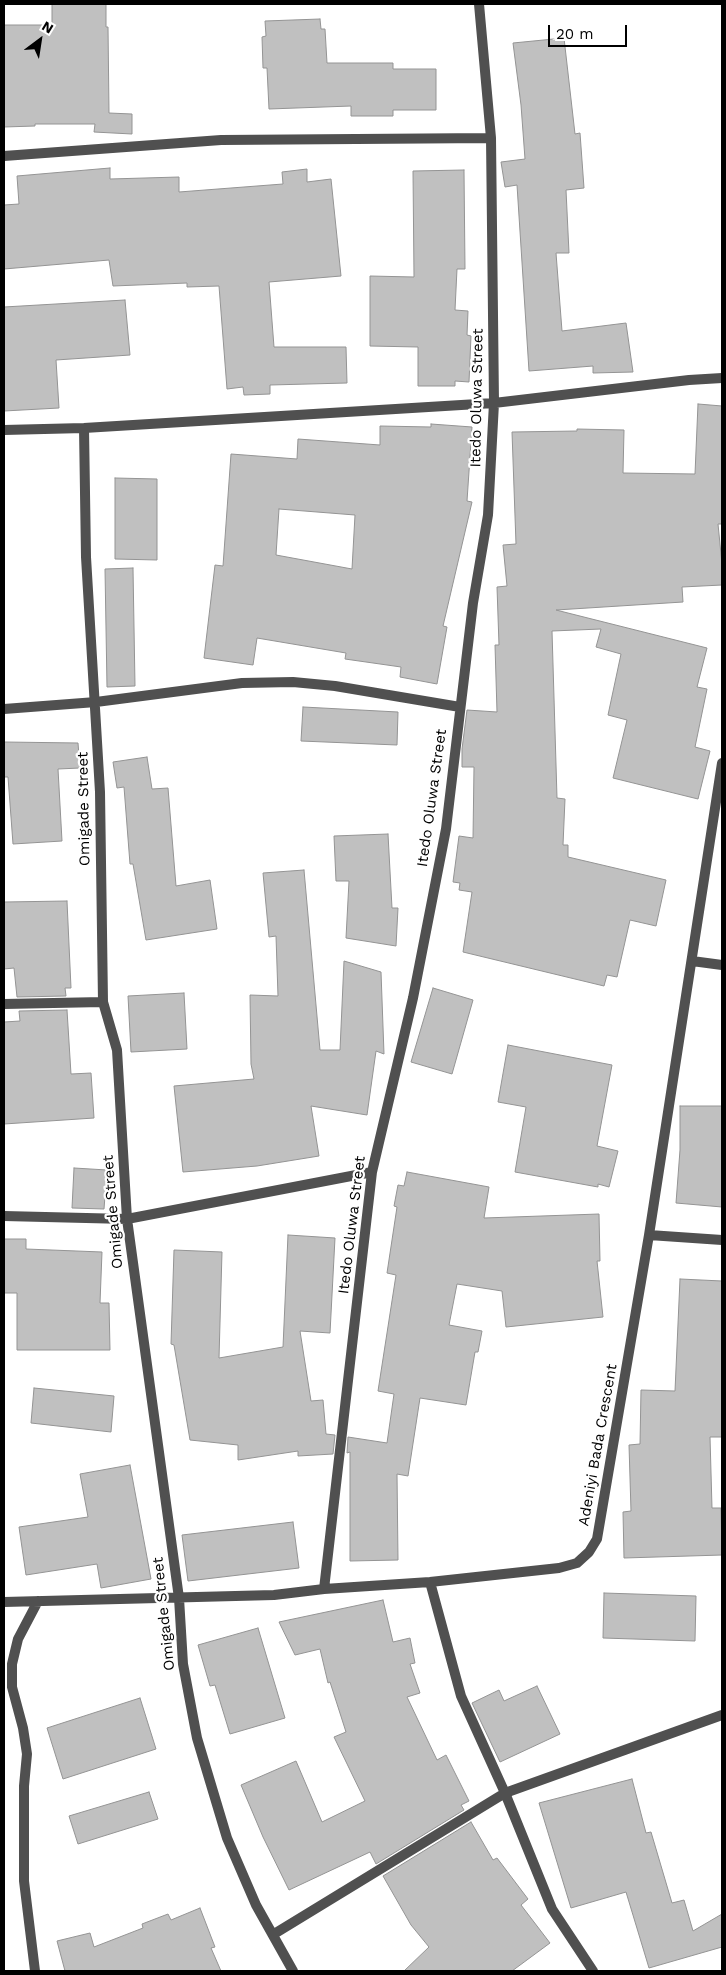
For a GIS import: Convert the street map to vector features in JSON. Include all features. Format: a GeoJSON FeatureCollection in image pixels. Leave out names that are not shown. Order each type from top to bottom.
{"type":"FeatureCollection","features":[{"type":"Feature","properties":{"kind":"street","name":"Itedo Oluwa Street"},"geometry":{"type":"LineString","coordinates":[[324,1589],[372,1172],[413,998],[444,838],[473,604],[488,515],[494,402],[491,138],[480,4]]}},
{"type":"Feature","properties":{"kind":"street"},"geometry":{"type":"LineString","coordinates":[[4,156],[221,140],[491,138]]}},
{"type":"Feature","properties":{"kind":"street"},"geometry":{"type":"LineString","coordinates":[[4,430],[84,428],[494,402],[722,378]]}},
{"type":"Feature","properties":{"kind":"street","name":"Omigade Street"},"geometry":{"type":"LineString","coordinates":[[84,428],[86,557],[100,792],[103,1002],[117,1050],[126,1219],[179,1598],[183,1664],[197,1738],[227,1838],[256,1905],[294,1971]]}},
{"type":"Feature","properties":{"kind":"street"},"geometry":{"type":"LineString","coordinates":[[4,710],[96,702],[242,683],[293,682],[335,686],[460,707]]}},
{"type":"Feature","properties":{"kind":"street","name":"Adeniyi Bada Crescent"},"geometry":{"type":"LineString","coordinates":[[4,1602],[274,1595],[324,1589],[430,1582],[559,1568],[577,1562],[589,1552],[597,1539],[649,1235],[722,763]]}},
{"type":"Feature","properties":{"kind":"street"},"geometry":{"type":"LineString","coordinates":[[692,961],[722,965]]}},
{"type":"Feature","properties":{"kind":"street"},"geometry":{"type":"LineString","coordinates":[[4,1004],[103,1002]]}},
{"type":"Feature","properties":{"kind":"street"},"geometry":{"type":"LineString","coordinates":[[4,1216],[126,1219],[372,1172]]}},
{"type":"Feature","properties":{"kind":"street"},"geometry":{"type":"LineString","coordinates":[[649,1235],[722,1240]]}},
{"type":"Feature","properties":{"kind":"street"},"geometry":{"type":"LineString","coordinates":[[430,1582],[461,1696],[505,1793],[552,1909],[593,1971]]}},
{"type":"Feature","properties":{"kind":"street"},"geometry":{"type":"LineString","coordinates":[[36,1971],[24,1881],[24,1786],[27,1754],[8,1662],[38,1601]]}},
{"type":"Feature","properties":{"kind":"street"},"geometry":{"type":"LineString","coordinates":[[274,1934],[505,1793],[722,1716]]}},
{"type":"Feature","properties":{"kind":"building"},"geometry":{"type":"Polygon","coordinates":[[[52,4],[106,4],[109,113],[132,114],[132,134],[94,132],[95,124],[35,124],[35,126],[4,127],[4,25],[52,25],[52,4]]]}},
{"type":"Feature","properties":{"kind":"building"},"geometry":{"type":"Polygon","coordinates":[[[320,19],[321,29],[325,29],[327,63],[393,63],[393,69],[436,69],[436,110],[393,110],[393,116],[351,116],[351,106],[269,109],[267,68],[263,68],[262,37],[266,36],[265,21],[320,19]]]}},
{"type":"Feature","properties":{"kind":"building"},"geometry":{"type":"Polygon","coordinates":[[[564,38],[575,134],[580,133],[584,188],[566,190],[569,253],[556,253],[562,331],[626,323],[633,372],[593,373],[593,366],[529,371],[517,185],[505,187],[501,162],[525,159],[521,105],[513,43],[564,38]]]}},
{"type":"Feature","properties":{"kind":"building"},"geometry":{"type":"Polygon","coordinates":[[[110,168],[110,179],[179,177],[179,192],[283,184],[282,172],[307,169],[307,182],[331,179],[341,276],[269,282],[274,347],[346,347],[347,383],[270,385],[270,394],[244,395],[243,387],[227,389],[219,286],[187,287],[187,283],[113,286],[109,260],[4,269],[4,205],[19,204],[17,176],[110,168]]]}},
{"type":"Feature","properties":{"kind":"building"},"geometry":{"type":"Polygon","coordinates":[[[464,170],[465,269],[457,269],[455,310],[468,311],[467,335],[471,336],[469,382],[455,381],[455,386],[418,386],[418,347],[370,346],[370,276],[414,277],[413,171],[464,170]]]}},
{"type":"Feature","properties":{"kind":"building"},"geometry":{"type":"Polygon","coordinates":[[[125,300],[130,355],[56,360],[59,408],[4,411],[4,307],[125,300]]]}},
{"type":"Feature","properties":{"kind":"building"},"geometry":{"type":"Polygon","coordinates":[[[698,404],[722,406],[722,524],[718,524],[722,585],[682,587],[683,602],[556,610],[707,648],[697,687],[707,689],[695,747],[710,751],[698,799],[613,778],[627,720],[608,715],[621,654],[596,647],[601,629],[552,631],[557,798],[565,799],[563,845],[568,845],[568,857],[666,880],[656,926],[630,920],[617,977],[607,975],[604,986],[463,952],[472,892],[459,890],[460,883],[453,882],[459,836],[473,838],[474,767],[462,767],[462,749],[467,710],[497,712],[495,645],[499,645],[497,587],[507,586],[503,545],[516,544],[512,432],[577,431],[577,429],[624,430],[623,473],[695,474],[698,404]]]}},
{"type":"Feature","properties":{"kind":"building"},"geometry":{"type":"Polygon","coordinates":[[[431,424],[472,427],[467,501],[472,502],[443,626],[447,627],[437,684],[400,677],[401,667],[345,659],[346,653],[257,638],[253,665],[204,658],[215,565],[223,566],[231,454],[297,459],[298,439],[380,445],[380,426],[431,427],[431,424]],[[279,509],[276,555],[352,569],[355,515],[279,509]]]}},
{"type":"Feature","properties":{"kind":"building"},"geometry":{"type":"Polygon","coordinates":[[[115,478],[157,479],[157,560],[115,559],[115,478]]]}},
{"type":"Feature","properties":{"kind":"building"},"geometry":{"type":"Polygon","coordinates":[[[133,568],[135,686],[107,687],[105,569],[133,568]]]}},
{"type":"Feature","properties":{"kind":"building"},"geometry":{"type":"Polygon","coordinates":[[[303,707],[398,712],[397,745],[301,741],[303,707]]]}},
{"type":"Feature","properties":{"kind":"building"},"geometry":{"type":"Polygon","coordinates":[[[4,742],[78,743],[80,768],[58,769],[62,841],[13,844],[8,777],[4,777],[4,742]]]}},
{"type":"Feature","properties":{"kind":"building"},"geometry":{"type":"Polygon","coordinates":[[[147,757],[152,789],[168,788],[176,886],[210,880],[217,929],[146,940],[133,864],[130,864],[124,787],[117,788],[113,762],[147,757]]]}},
{"type":"Feature","properties":{"kind":"building"},"geometry":{"type":"Polygon","coordinates":[[[388,834],[392,908],[398,908],[396,946],[346,938],[349,881],[336,881],[334,836],[388,834]]]}},
{"type":"Feature","properties":{"kind":"building"},"geometry":{"type":"Polygon","coordinates":[[[304,870],[320,1050],[340,1050],[344,961],[381,972],[384,1054],[376,1051],[367,1115],[311,1106],[319,1156],[257,1166],[183,1172],[174,1086],[254,1079],[251,1064],[250,995],[278,996],[276,936],[269,937],[263,873],[304,870]]]}},
{"type":"Feature","properties":{"kind":"building"},"geometry":{"type":"Polygon","coordinates":[[[67,901],[71,988],[65,988],[66,996],[17,997],[14,968],[4,969],[4,902],[67,901]]]}},
{"type":"Feature","properties":{"kind":"building"},"geometry":{"type":"Polygon","coordinates":[[[433,988],[473,1000],[452,1074],[411,1062],[433,988]]]}},
{"type":"Feature","properties":{"kind":"building"},"geometry":{"type":"Polygon","coordinates":[[[184,993],[187,1049],[131,1052],[128,996],[184,993]]]}},
{"type":"Feature","properties":{"kind":"building"},"geometry":{"type":"Polygon","coordinates":[[[67,1010],[71,1074],[91,1073],[94,1118],[4,1124],[4,1022],[20,1021],[19,1011],[67,1010]]]}},
{"type":"Feature","properties":{"kind":"building"},"geometry":{"type":"Polygon","coordinates":[[[508,1045],[612,1065],[597,1146],[618,1151],[609,1187],[598,1184],[598,1187],[515,1172],[526,1107],[498,1102],[508,1045]]]}},
{"type":"Feature","properties":{"kind":"building"},"geometry":{"type":"Polygon","coordinates":[[[680,1106],[722,1106],[722,1207],[676,1203],[680,1150],[680,1106]]]}},
{"type":"Feature","properties":{"kind":"building"},"geometry":{"type":"Polygon","coordinates":[[[74,1168],[107,1170],[104,1209],[72,1208],[74,1168]]]}},
{"type":"Feature","properties":{"kind":"building"},"geometry":{"type":"Polygon","coordinates":[[[407,1172],[489,1187],[484,1218],[599,1214],[600,1261],[597,1261],[603,1317],[506,1327],[502,1291],[457,1284],[449,1325],[482,1331],[478,1352],[475,1352],[466,1405],[420,1398],[408,1476],[397,1474],[398,1560],[350,1561],[350,1452],[347,1453],[348,1437],[387,1443],[394,1394],[378,1391],[396,1275],[387,1273],[397,1207],[394,1206],[398,1185],[404,1186],[407,1172]]]}},
{"type":"Feature","properties":{"kind":"building"},"geometry":{"type":"Polygon","coordinates":[[[288,1235],[335,1238],[330,1333],[300,1331],[311,1401],[323,1400],[326,1434],[335,1435],[333,1454],[298,1456],[298,1451],[238,1460],[238,1445],[190,1440],[174,1345],[171,1344],[174,1250],[222,1252],[219,1358],[283,1347],[288,1235]]]}},
{"type":"Feature","properties":{"kind":"building"},"geometry":{"type":"Polygon","coordinates":[[[4,1239],[26,1239],[26,1249],[102,1252],[100,1303],[109,1303],[110,1350],[17,1350],[17,1293],[4,1293],[4,1239]]]}},
{"type":"Feature","properties":{"kind":"building"},"geometry":{"type":"Polygon","coordinates":[[[680,1279],[722,1281],[722,1437],[710,1437],[712,1508],[721,1508],[722,1555],[624,1558],[623,1512],[631,1511],[629,1445],[640,1444],[641,1390],[675,1391],[680,1279]]]}},
{"type":"Feature","properties":{"kind":"building"},"geometry":{"type":"Polygon","coordinates":[[[34,1388],[114,1396],[111,1432],[31,1423],[34,1388]]]}},
{"type":"Feature","properties":{"kind":"building"},"geometry":{"type":"Polygon","coordinates":[[[130,1465],[151,1579],[101,1588],[97,1564],[26,1575],[19,1527],[88,1517],[80,1474],[130,1465]]]}},
{"type":"Feature","properties":{"kind":"building"},"geometry":{"type":"Polygon","coordinates":[[[293,1522],[299,1568],[188,1581],[182,1535],[293,1522]]]}},
{"type":"Feature","properties":{"kind":"building"},"geometry":{"type":"Polygon","coordinates":[[[604,1593],[696,1596],[695,1641],[603,1638],[604,1593]]]}},
{"type":"Feature","properties":{"kind":"building"},"geometry":{"type":"Polygon","coordinates":[[[383,1600],[393,1642],[410,1638],[415,1663],[410,1664],[420,1693],[407,1697],[437,1760],[446,1755],[469,1801],[461,1805],[464,1810],[376,1864],[370,1852],[289,1890],[263,1837],[241,1785],[296,1761],[322,1822],[365,1801],[334,1737],[346,1732],[330,1682],[328,1683],[320,1649],[295,1655],[279,1622],[383,1600]]]}},
{"type":"Feature","properties":{"kind":"building"},"geometry":{"type":"Polygon","coordinates":[[[258,1628],[285,1718],[230,1734],[215,1685],[210,1686],[198,1645],[258,1628]]]}},
{"type":"Feature","properties":{"kind":"building"},"geometry":{"type":"Polygon","coordinates":[[[537,1686],[560,1734],[500,1762],[472,1703],[499,1690],[504,1701],[537,1686]]]}},
{"type":"Feature","properties":{"kind":"building"},"geometry":{"type":"Polygon","coordinates":[[[140,1698],[156,1749],[63,1779],[47,1728],[140,1698]]]}},
{"type":"Feature","properties":{"kind":"building"},"geometry":{"type":"Polygon","coordinates":[[[632,1779],[646,1833],[651,1832],[672,1903],[684,1900],[693,1931],[722,1914],[722,1947],[649,1968],[626,1892],[571,1908],[539,1803],[632,1779]]]}},
{"type":"Feature","properties":{"kind":"building"},"geometry":{"type":"Polygon","coordinates":[[[149,1792],[158,1819],[78,1844],[69,1816],[149,1792]]]}},
{"type":"Feature","properties":{"kind":"building"},"geometry":{"type":"Polygon","coordinates":[[[471,1822],[493,1860],[497,1858],[528,1899],[521,1905],[550,1943],[512,1971],[404,1971],[429,1947],[411,1925],[383,1876],[471,1822]]]}},
{"type":"Feature","properties":{"kind":"building"},"geometry":{"type":"Polygon","coordinates":[[[200,1908],[215,1947],[211,1948],[221,1971],[65,1971],[57,1941],[90,1933],[94,1947],[143,1928],[142,1924],[168,1914],[171,1920],[200,1908]]]}}]}
